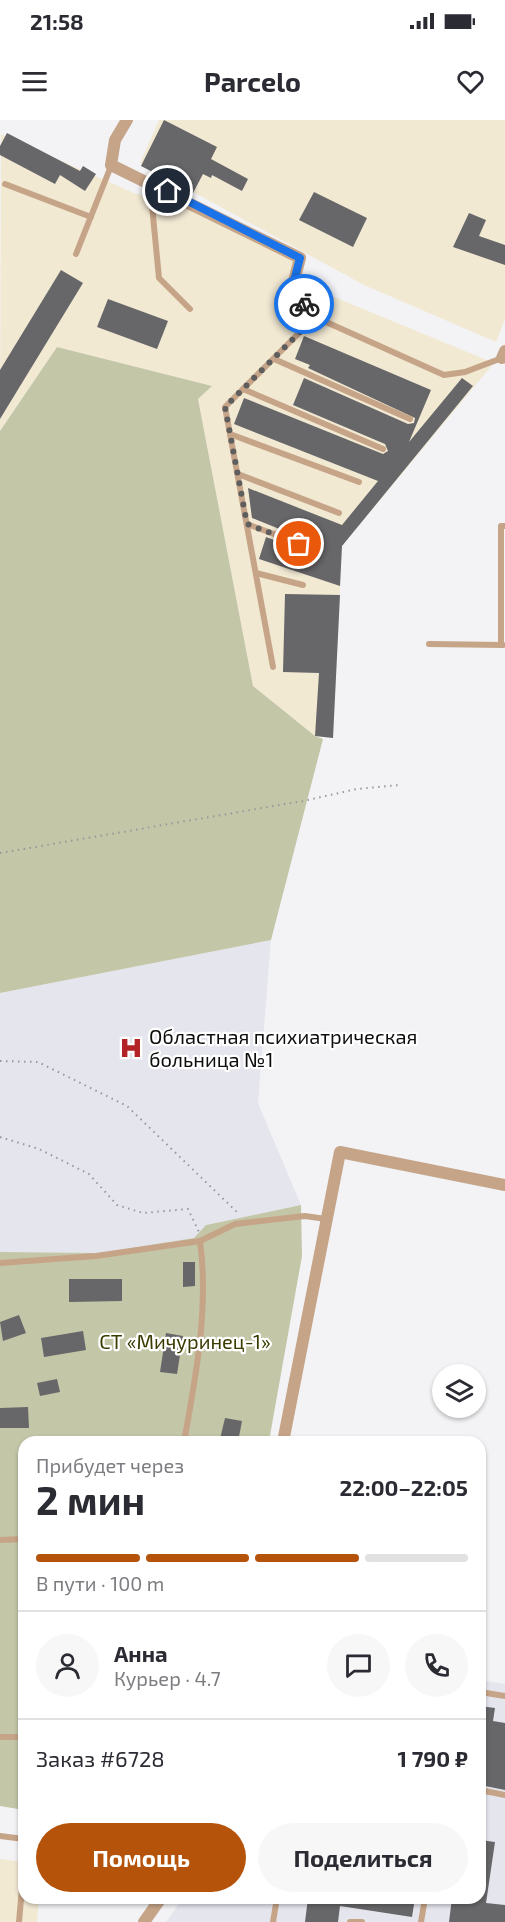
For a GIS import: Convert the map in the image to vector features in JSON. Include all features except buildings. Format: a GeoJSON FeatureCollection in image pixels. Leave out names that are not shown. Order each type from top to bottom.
{"type":"FeatureCollection","features":[{"type":"Feature","properties":{"kind":"street"},"geometry":{"type":"LineString","coordinates":[[127,120],[115,140],[111,165],[300,258],[292,289],[298,297]]}},
{"type":"Feature","properties":{"kind":"street"},"geometry":{"type":"LineString","coordinates":[[284,1436],[340,1152],[505,1185]]}},
{"type":"Feature","properties":{"kind":"street"},"geometry":{"type":"LineString","coordinates":[[144,1922],[156,1904]]}},
{"type":"Feature","properties":{"kind":"lane"},"geometry":{"type":"LineString","coordinates":[[76,254],[111,165]]}},
{"type":"Feature","properties":{"kind":"lane"},"geometry":{"type":"LineString","coordinates":[[149,182],[159,278],[190,309]]}},
{"type":"Feature","properties":{"kind":"lane"},"geometry":{"type":"LineString","coordinates":[[5,184],[91,217]]}},
{"type":"Feature","properties":{"kind":"lane"},"geometry":{"type":"LineString","coordinates":[[298,297],[315,317],[444,375],[465,372],[504,355]]}},
{"type":"Feature","properties":{"kind":"lane"},"geometry":{"type":"LineString","coordinates":[[273,667],[225,407],[315,317]]}},
{"type":"Feature","properties":{"kind":"lane"},"geometry":{"type":"LineString","coordinates":[[274,359],[410,419]]}},
{"type":"Feature","properties":{"kind":"lane"},"geometry":{"type":"LineString","coordinates":[[243,389],[383,450]]}},
{"type":"Feature","properties":{"kind":"lane"},"geometry":{"type":"LineString","coordinates":[[230,434],[358,482]]}},
{"type":"Feature","properties":{"kind":"lane"},"geometry":{"type":"LineString","coordinates":[[238,474],[339,513]]}},
{"type":"Feature","properties":{"kind":"lane"},"geometry":{"type":"LineString","coordinates":[[247,524],[317,550]]}},
{"type":"Feature","properties":{"kind":"lane"},"geometry":{"type":"LineString","coordinates":[[429,644],[503,645],[501,526],[505,526]]}},
{"type":"Feature","properties":{"kind":"lane"},"geometry":{"type":"LineString","coordinates":[[256,573],[303,585]]}},
{"type":"Feature","properties":{"kind":"lane"},"geometry":{"type":"LineString","coordinates":[[0,1263],[96,1256],[200,1241],[235,1224],[305,1216],[326,1219]]}},
{"type":"Feature","properties":{"kind":"lane"},"geometry":{"type":"LineString","coordinates":[[185,1436],[199,1340],[203,1269],[200,1241]]}},
{"type":"Feature","properties":{"kind":"lane"},"geometry":{"type":"LineString","coordinates":[[0,1540],[18,1539]]}},
{"type":"Feature","properties":{"kind":"lane"},"geometry":{"type":"LineString","coordinates":[[486,1693],[505,1696]]}},
{"type":"Feature","properties":{"kind":"lane"},"geometry":{"type":"LineString","coordinates":[[0,1737],[18,1737]]}},
{"type":"Feature","properties":{"kind":"lane"},"geometry":{"type":"LineString","coordinates":[[486,1791],[505,1795]]}},
{"type":"Feature","properties":{"kind":"lane"},"geometry":{"type":"LineString","coordinates":[[0,1836],[18,1838]]}},
{"type":"Feature","properties":{"kind":"lane"},"geometry":{"type":"LineString","coordinates":[[19,1922],[21,1904]]}},
{"type":"Feature","properties":{"kind":"lane"},"geometry":{"type":"LineString","coordinates":[[273,1922],[276,1904]]}},
{"type":"Feature","properties":{"kind":"lane"},"geometry":{"type":"LineString","coordinates":[[422,1922],[424,1904]]}},
{"type":"Feature","properties":{"kind":"lane"},"geometry":{"type":"LineString","coordinates":[[350,1922],[362,1922]]}},
{"type":"Feature","properties":{"kind":"path"},"geometry":{"type":"LineString","coordinates":[[0,853],[303,801],[357,789],[399,785]]}},
{"type":"Feature","properties":{"kind":"path"},"geometry":{"type":"LineString","coordinates":[[0,1061],[38,1062],[127,1106],[247,1223]]}},
{"type":"Feature","properties":{"kind":"path"},"geometry":{"type":"LineString","coordinates":[[0,1137],[39,1149],[89,1173],[117,1205],[143,1213],[188,1209],[199,1231],[200,1241]]}},
{"type":"Feature","properties":{"kind":"shaded area"},"geometry":{"type":"Polygon","coordinates":[[[159,120],[505,120],[505,319],[496,342],[364,285],[140,163],[159,120]]]}},
{"type":"Feature","properties":{"kind":"shaded area"},"geometry":{"type":"Polygon","coordinates":[[[1,134],[136,194],[165,198],[293,259],[310,287],[494,363],[342,546],[333,738],[315,736],[253,686],[198,399],[211,386],[57,347],[0,431],[1,134]]]}},
{"type":"Feature","properties":{"kind":"shaded area","name":"Областная психиатрическая больница №1"},"geometry":{"type":"Polygon","coordinates":[[[271,940],[258,1103],[301,1205],[206,1225],[195,1238],[100,1253],[0,1252],[0,993],[271,940]]]}},
{"type":"Feature","properties":{"kind":"shaded area"},"geometry":{"type":"Polygon","coordinates":[[[486,1681],[505,1684],[505,1922],[166,1922],[179,1904],[486,1904],[486,1681]]]}},
{"type":"Feature","properties":{"kind":"shaded area"},"geometry":{"type":"Polygon","coordinates":[[[0,1859],[18,1861],[18,1904],[38,1904],[37,1922],[0,1922],[0,1859]]]}},
{"type":"Feature","properties":{"kind":"green space"},"geometry":{"type":"Polygon","coordinates":[[[57,347],[212,386],[198,399],[253,686],[315,736],[323,739],[271,940],[0,993],[0,431],[57,347]]]}},
{"type":"Feature","properties":{"kind":"green space","name":"СТ «Мичуринец-1»"},"geometry":{"type":"Polygon","coordinates":[[[301,1205],[302,1256],[270,1436],[18,1436],[18,1809],[0,1806],[0,1252],[100,1253],[194,1238],[206,1225],[301,1205]]]}},
{"type":"Feature","properties":{"kind":"way so far"},"geometry":{"type":"LineString","coordinates":[[299,544],[247,524],[225,407],[315,317],[304,304]]}},
{"type":"Feature","properties":{"kind":"place","name":"Областная психиатрическая больница №1"},"geometry":{"type":"Point","coordinates":[131,1048]}},
{"type":"Feature","properties":{"kind":"route"},"geometry":{"type":"LineString","coordinates":[[168,191],[300,258],[292,289],[304,304]]}}]}
